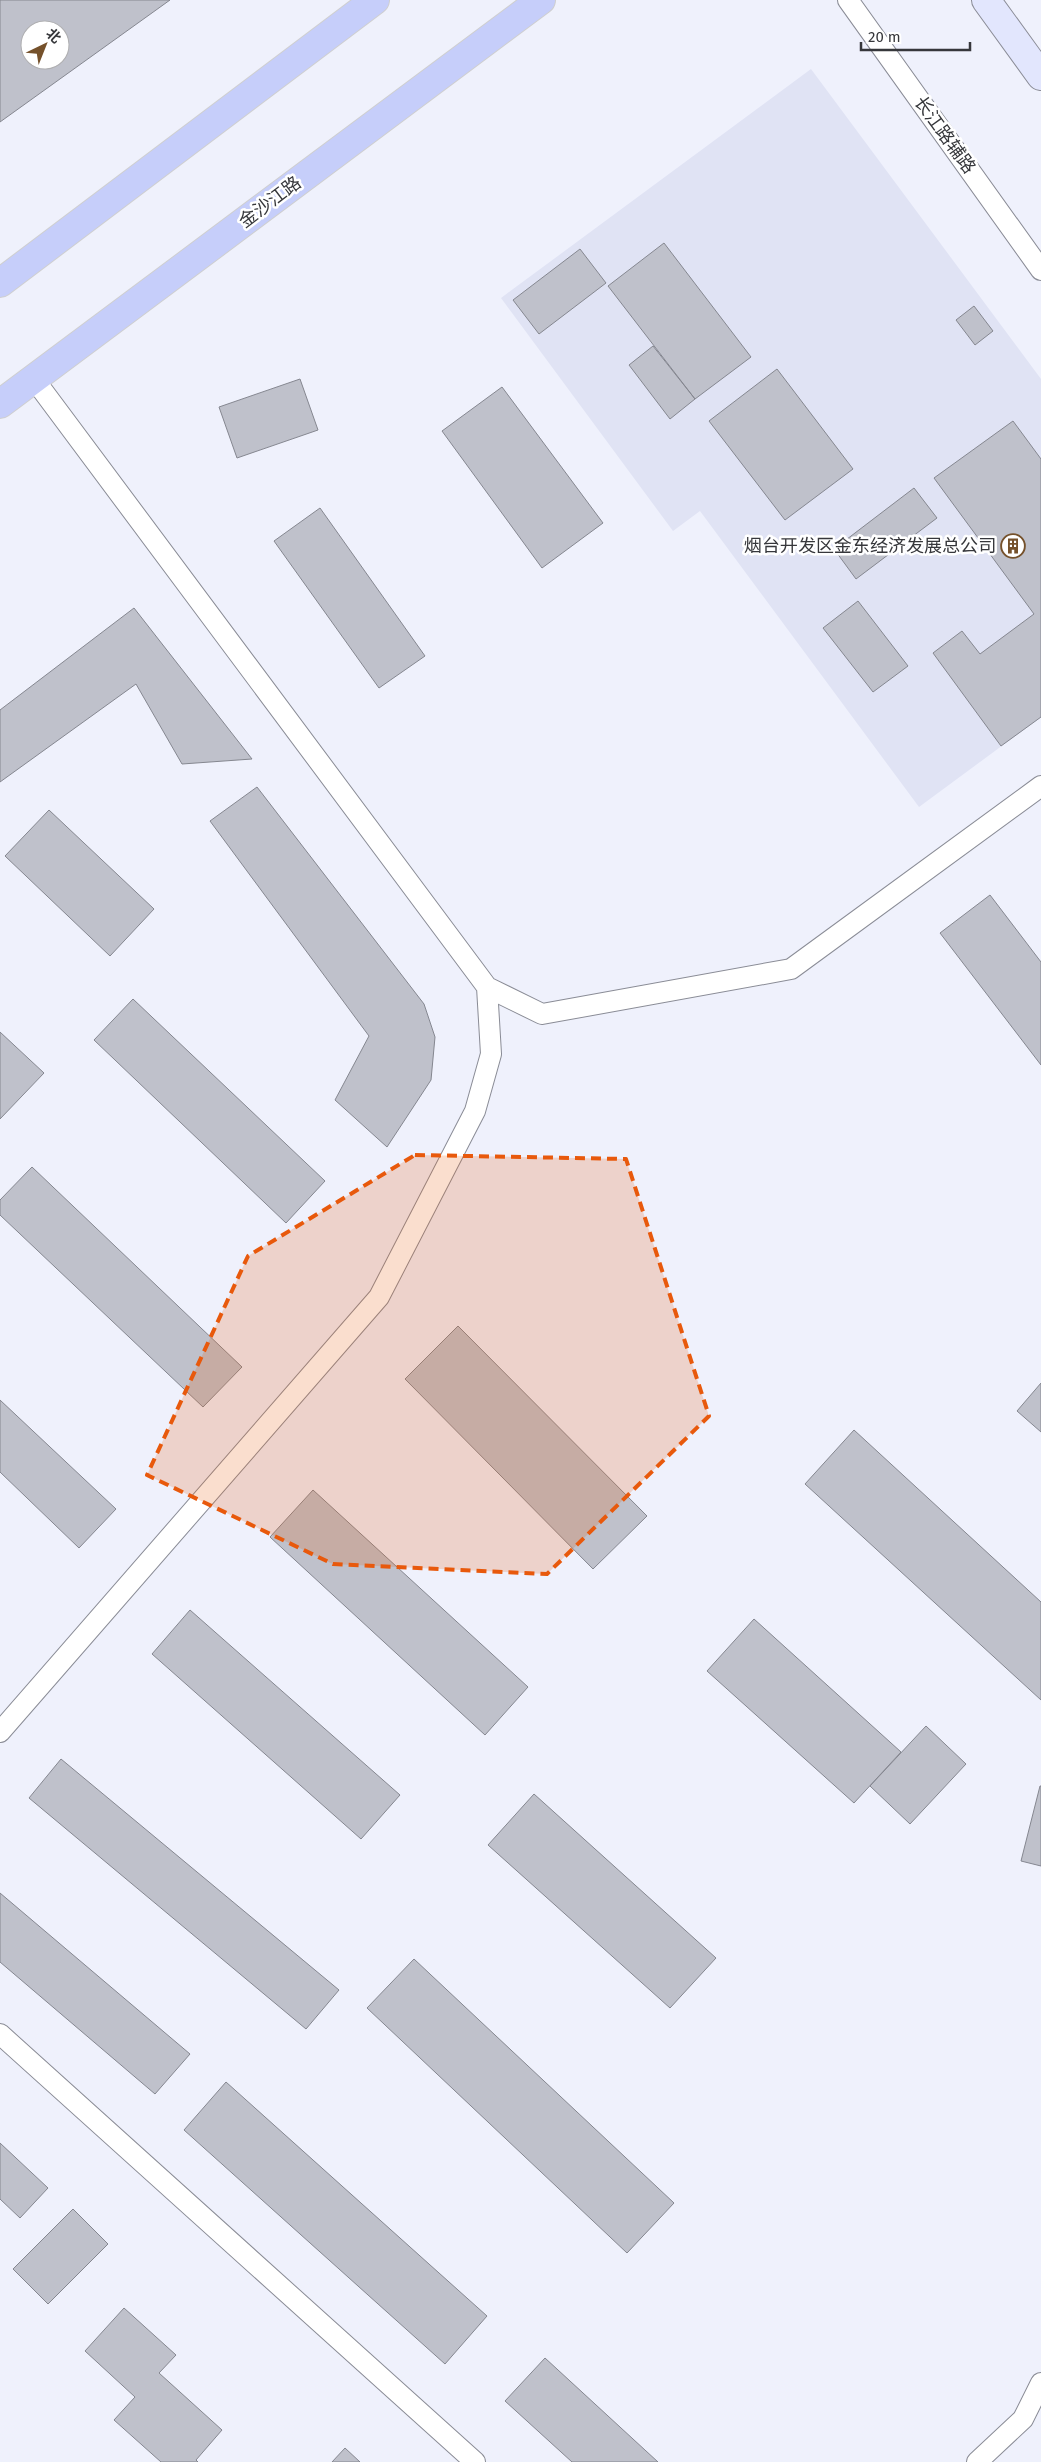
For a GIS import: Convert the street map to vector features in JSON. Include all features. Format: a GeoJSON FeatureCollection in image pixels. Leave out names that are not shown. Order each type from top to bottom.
{"type":"FeatureCollection","features":[{"type":"Feature","properties":{"kind":"main road"},"geometry":{"type":"LineString","coordinates":[[0,283],[376,0]]}},
{"type":"Feature","properties":{"kind":"main road","name":"金沙江路"},"geometry":{"type":"LineString","coordinates":[[0,404],[541,0]]}},
{"type":"Feature","properties":{"kind":"main road"},"geometry":{"type":"LineString","coordinates":[[986,0],[1041,76]]}},
{"type":"Feature","properties":{"kind":"lane","name":"长江路辅路"},"geometry":{"type":"LineString","coordinates":[[848,0],[1041,270]]}},
{"type":"Feature","properties":{"kind":"lane"},"geometry":{"type":"LineString","coordinates":[[34,379],[488,987],[542,1014],[791,969],[1041,786]]}},
{"type":"Feature","properties":{"kind":"lane"},"geometry":{"type":"LineString","coordinates":[[0,1732],[379,1297],[475,1111],[491,1054],[488,987]]}},
{"type":"Feature","properties":{"kind":"lane"},"geometry":{"type":"LineString","coordinates":[[0,2034],[475,2462]]}},
{"type":"Feature","properties":{"kind":"lane"},"geometry":{"type":"LineString","coordinates":[[977,2462],[1023,2418],[1041,2383]]}},
{"type":"Feature","properties":{"kind":"highlighted area"},"geometry":{"type":"Polygon","coordinates":[[[415,1155],[626,1159],[709,1416],[547,1574],[333,1564],[147,1475],[248,1256],[415,1155]]]}},
{"type":"Feature","properties":{"kind":"shaded area"},"geometry":{"type":"Polygon","coordinates":[[[811,69],[1041,379],[1041,717],[919,807],[700,511],[673,531],[501,298],[811,69]]]}},
{"type":"Feature","properties":{"kind":"building"},"geometry":{"type":"Polygon","coordinates":[[[0,0],[170,0],[0,122],[0,0]]]}},
{"type":"Feature","properties":{"kind":"building"},"geometry":{"type":"Polygon","coordinates":[[[664,243],[751,357],[695,399],[608,286],[664,243]]]}},
{"type":"Feature","properties":{"kind":"building"},"geometry":{"type":"Polygon","coordinates":[[[580,249],[606,283],[539,334],[513,300],[580,249]]]}},
{"type":"Feature","properties":{"kind":"building"},"geometry":{"type":"Polygon","coordinates":[[[974,306],[993,331],[975,345],[956,320],[974,306]]]}},
{"type":"Feature","properties":{"kind":"building"},"geometry":{"type":"Polygon","coordinates":[[[653,346],[695,399],[670,419],[629,365],[653,346]]]}},
{"type":"Feature","properties":{"kind":"building"},"geometry":{"type":"Polygon","coordinates":[[[777,369],[853,469],[785,520],[709,421],[777,369]]]}},
{"type":"Feature","properties":{"kind":"building"},"geometry":{"type":"Polygon","coordinates":[[[300,379],[318,430],[237,458],[219,407],[300,379]]]}},
{"type":"Feature","properties":{"kind":"building"},"geometry":{"type":"Polygon","coordinates":[[[502,387],[603,523],[542,568],[442,431],[502,387]]]}},
{"type":"Feature","properties":{"kind":"building","name":"烟台开发区金东经济发展总公司"},"geometry":{"type":"Polygon","coordinates":[[[1013,421],[1041,459],[1041,717],[1001,746],[933,653],[962,631],[980,654],[1034,614],[934,478],[1013,421]]]}},
{"type":"Feature","properties":{"kind":"building"},"geometry":{"type":"Polygon","coordinates":[[[914,488],[937,518],[856,579],[834,549],[914,488]]]}},
{"type":"Feature","properties":{"kind":"building"},"geometry":{"type":"Polygon","coordinates":[[[320,508],[425,656],[379,688],[274,541],[320,508]]]}},
{"type":"Feature","properties":{"kind":"building"},"geometry":{"type":"Polygon","coordinates":[[[858,601],[908,666],[873,692],[823,628],[858,601]]]}},
{"type":"Feature","properties":{"kind":"building"},"geometry":{"type":"Polygon","coordinates":[[[134,608],[252,759],[182,764],[136,684],[0,782],[0,710],[134,608]]]}},
{"type":"Feature","properties":{"kind":"building"},"geometry":{"type":"Polygon","coordinates":[[[257,787],[424,1004],[435,1037],[431,1080],[387,1147],[335,1100],[369,1036],[210,821],[257,787]]]}},
{"type":"Feature","properties":{"kind":"building"},"geometry":{"type":"Polygon","coordinates":[[[49,810],[154,909],[110,956],[5,856],[49,810]]]}},
{"type":"Feature","properties":{"kind":"building"},"geometry":{"type":"Polygon","coordinates":[[[990,895],[1041,962],[1041,1065],[940,933],[990,895]]]}},
{"type":"Feature","properties":{"kind":"building"},"geometry":{"type":"Polygon","coordinates":[[[133,999],[325,1181],[286,1223],[94,1040],[133,999]]]}},
{"type":"Feature","properties":{"kind":"building"},"geometry":{"type":"Polygon","coordinates":[[[0,1032],[44,1073],[0,1119],[0,1032]]]}},
{"type":"Feature","properties":{"kind":"building"},"geometry":{"type":"Polygon","coordinates":[[[32,1167],[242,1367],[203,1407],[0,1215],[0,1200],[32,1167]]]}},
{"type":"Feature","properties":{"kind":"building"},"geometry":{"type":"Polygon","coordinates":[[[458,1326],[647,1516],[593,1569],[405,1379],[458,1326]]]}},
{"type":"Feature","properties":{"kind":"building"},"geometry":{"type":"Polygon","coordinates":[[[1041,1383],[1041,1432],[1017,1411],[1041,1383]]]}},
{"type":"Feature","properties":{"kind":"building"},"geometry":{"type":"Polygon","coordinates":[[[0,1400],[116,1509],[79,1548],[0,1472],[0,1400]]]}},
{"type":"Feature","properties":{"kind":"building"},"geometry":{"type":"Polygon","coordinates":[[[854,1430],[1041,1602],[1041,1700],[805,1484],[854,1430]]]}},
{"type":"Feature","properties":{"kind":"building"},"geometry":{"type":"Polygon","coordinates":[[[313,1490],[528,1687],[485,1735],[270,1537],[313,1490]]]}},
{"type":"Feature","properties":{"kind":"building"},"geometry":{"type":"Polygon","coordinates":[[[190,1610],[400,1795],[361,1839],[152,1654],[190,1610]]]}},
{"type":"Feature","properties":{"kind":"building"},"geometry":{"type":"Polygon","coordinates":[[[754,1619],[901,1752],[854,1803],[707,1671],[754,1619]]]}},
{"type":"Feature","properties":{"kind":"building"},"geometry":{"type":"Polygon","coordinates":[[[926,1726],[966,1764],[910,1824],[870,1786],[926,1726]]]}},
{"type":"Feature","properties":{"kind":"building"},"geometry":{"type":"Polygon","coordinates":[[[61,1759],[339,1990],[306,2029],[29,1798],[61,1759]]]}},
{"type":"Feature","properties":{"kind":"building"},"geometry":{"type":"Polygon","coordinates":[[[1041,1786],[1041,1866],[1021,1861],[1041,1786]]]}},
{"type":"Feature","properties":{"kind":"building"},"geometry":{"type":"Polygon","coordinates":[[[534,1794],[716,1958],[670,2008],[488,1845],[534,1794]]]}},
{"type":"Feature","properties":{"kind":"building"},"geometry":{"type":"Polygon","coordinates":[[[0,1893],[190,2054],[155,2094],[0,1962],[0,1893]]]}},
{"type":"Feature","properties":{"kind":"building"},"geometry":{"type":"Polygon","coordinates":[[[414,1959],[674,2203],[627,2253],[367,2008],[414,1959]]]}},
{"type":"Feature","properties":{"kind":"building"},"geometry":{"type":"Polygon","coordinates":[[[226,2082],[487,2316],[445,2364],[184,2130],[226,2082]]]}},
{"type":"Feature","properties":{"kind":"building"},"geometry":{"type":"Polygon","coordinates":[[[0,2143],[48,2188],[20,2218],[0,2199],[0,2143]]]}},
{"type":"Feature","properties":{"kind":"building"},"geometry":{"type":"Polygon","coordinates":[[[73,2209],[108,2244],[48,2304],[13,2269],[73,2209]]]}},
{"type":"Feature","properties":{"kind":"building"},"geometry":{"type":"Polygon","coordinates":[[[124,2308],[176,2355],[159,2373],[222,2430],[196,2460],[198,2462],[161,2462],[114,2420],[135,2397],[85,2351],[124,2308]]]}},
{"type":"Feature","properties":{"kind":"building"},"geometry":{"type":"Polygon","coordinates":[[[545,2358],[658,2462],[572,2462],[505,2401],[545,2358]]]}},
{"type":"Feature","properties":{"kind":"building"},"geometry":{"type":"Polygon","coordinates":[[[345,2448],[360,2462],[332,2462],[345,2448]]]}},
{"type":"Feature","properties":{"kind":"place","name":"烟台开发区金东经济发展总公司"},"geometry":{"type":"Point","coordinates":[1013,546]}}]}
